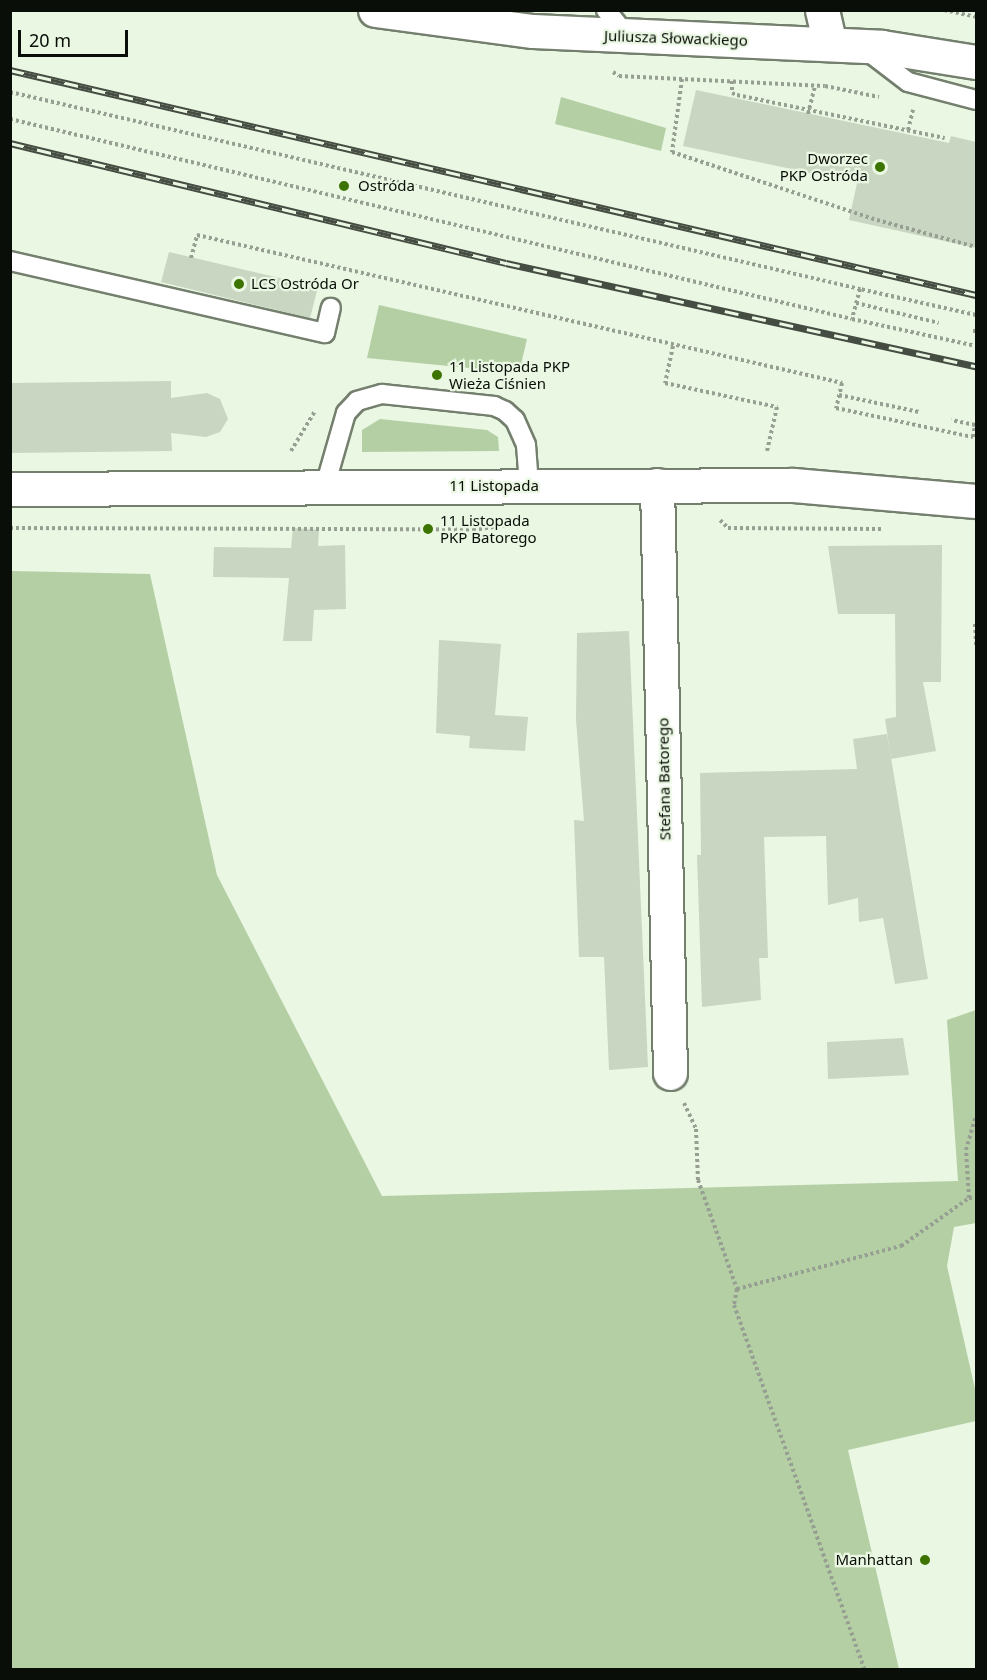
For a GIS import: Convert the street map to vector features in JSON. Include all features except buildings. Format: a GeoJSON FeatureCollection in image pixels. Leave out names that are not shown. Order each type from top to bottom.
{"type":"FeatureCollection","features":[{"type":"Feature","properties":{"kind":"street"},"geometry":{"type":"LineString","coordinates":[[822,10],[846,45]]}},
{"type":"Feature","properties":{"kind":"street","name":"Juliusza Słowackiego"},"geometry":{"type":"LineString","coordinates":[[377,11],[846,45],[976,62]]}},
{"type":"Feature","properties":{"kind":"street","name":"Stefana Batorego"},"geometry":{"type":"LineString","coordinates":[[657,485],[670,1073]]}},
{"type":"Feature","properties":{"kind":"street","name":"11 Listopada"},"geometry":{"type":"LineString","coordinates":[[10,489],[793,485],[976,501]]}},
{"type":"Feature","properties":{"kind":"lane"},"geometry":{"type":"LineString","coordinates":[[846,45],[908,82],[976,100]]}},
{"type":"Feature","properties":{"kind":"lane"},"geometry":{"type":"LineString","coordinates":[[10,261],[325,333],[331,308]]}},
{"type":"Feature","properties":{"kind":"lane"},"geometry":{"type":"LineString","coordinates":[[325,486],[346,413],[357,400],[382,393],[494,406],[505,411],[524,439],[529,485]]}},
{"type":"Feature","properties":{"kind":"path"},"geometry":{"type":"LineString","coordinates":[[944,10],[976,17]]}},
{"type":"Feature","properties":{"kind":"path"},"geometry":{"type":"LineString","coordinates":[[613,28],[603,65],[619,76],[815,85],[892,100]]}},
{"type":"Feature","properties":{"kind":"path"},"geometry":{"type":"LineString","coordinates":[[682,79],[672,152],[877,220],[976,248]]}},
{"type":"Feature","properties":{"kind":"path"},"geometry":{"type":"LineString","coordinates":[[732,81],[732,93],[809,112],[945,138]]}},
{"type":"Feature","properties":{"kind":"path"},"geometry":{"type":"LineString","coordinates":[[809,112],[815,85]]}},
{"type":"Feature","properties":{"kind":"path"},"geometry":{"type":"LineString","coordinates":[[10,92],[976,315]]}},
{"type":"Feature","properties":{"kind":"path"},"geometry":{"type":"LineString","coordinates":[[903,102],[925,107]]}},
{"type":"Feature","properties":{"kind":"path"},"geometry":{"type":"LineString","coordinates":[[908,130],[914,105]]}},
{"type":"Feature","properties":{"kind":"path"},"geometry":{"type":"LineString","coordinates":[[10,119],[852,320],[976,346]]}},
{"type":"Feature","properties":{"kind":"path"},"geometry":{"type":"LineString","coordinates":[[191,258],[197,235],[842,383],[836,408],[973,437],[975,424],[952,420]]}},
{"type":"Feature","properties":{"kind":"path"},"geometry":{"type":"LineString","coordinates":[[852,320],[860,289]]}},
{"type":"Feature","properties":{"kind":"path"},"geometry":{"type":"LineString","coordinates":[[856,303],[939,323]]}},
{"type":"Feature","properties":{"kind":"path"},"geometry":{"type":"LineString","coordinates":[[673,346],[665,383],[777,407],[766,458],[774,457]]}},
{"type":"Feature","properties":{"kind":"path"},"geometry":{"type":"LineString","coordinates":[[839,395],[919,412]]}},
{"type":"Feature","properties":{"kind":"path"},"geometry":{"type":"LineString","coordinates":[[282,457],[302,436],[320,402]]}},
{"type":"Feature","properties":{"kind":"path"},"geometry":{"type":"LineString","coordinates":[[716,517],[728,528],[879,532],[888,524]]}},
{"type":"Feature","properties":{"kind":"path"},"geometry":{"type":"LineString","coordinates":[[10,528],[474,530],[520,523]]}},
{"type":"Feature","properties":{"kind":"path"},"geometry":{"type":"LineString","coordinates":[[975,624],[976,645]]}},
{"type":"Feature","properties":{"kind":"path"},"geometry":{"type":"LineString","coordinates":[[670,1073],[696,1130],[698,1180],[737,1288],[734,1305],[865,1670]]}},
{"type":"Feature","properties":{"kind":"path"},"geometry":{"type":"LineString","coordinates":[[969,1198],[966,1150],[976,1116]]}},
{"type":"Feature","properties":{"kind":"path"},"geometry":{"type":"LineString","coordinates":[[737,1288],[901,1246],[969,1198],[976,1198]]}},
{"type":"Feature","properties":{"kind":"green space"},"geometry":{"type":"Polygon","coordinates":[[[561,97],[666,128],[661,151],[555,124],[561,97]]]}},
{"type":"Feature","properties":{"kind":"green space"},"geometry":{"type":"Polygon","coordinates":[[[379,305],[527,339],[519,373],[367,358],[379,305]]]}},
{"type":"Feature","properties":{"kind":"green space"},"geometry":{"type":"Polygon","coordinates":[[[380,419],[487,430],[498,437],[499,451],[362,452],[362,430],[380,419]]]}},
{"type":"Feature","properties":{"kind":"green space"},"geometry":{"type":"Polygon","coordinates":[[[11,571],[150,574],[217,875],[382,1196],[958,1181],[947,1020],[976,1010],[976,1223],[954,1227],[947,1266],[976,1393],[976,1421],[848,1450],[899,1669],[11,1669],[11,571]]]}},
{"type":"Feature","properties":{"kind":"railway"},"geometry":{"type":"LineString","coordinates":[[10,70],[976,295]]}},
{"type":"Feature","properties":{"kind":"railway"},"geometry":{"type":"LineString","coordinates":[[10,143],[506,263],[976,366]]}},
{"type":"Feature","properties":{"kind":"place","name":"Dworzec PKP Ostróda"},"geometry":{"type":"Point","coordinates":[880,167]}},
{"type":"Feature","properties":{"kind":"place","name":"Ostróda"},"geometry":{"type":"Point","coordinates":[344,186]}},
{"type":"Feature","properties":{"kind":"place","name":"LCS Ostróda Or"},"geometry":{"type":"Point","coordinates":[239,284]}},
{"type":"Feature","properties":{"kind":"place","name":"11 Listopada PKP Wieża Ciśnien"},"geometry":{"type":"Point","coordinates":[437,375]}},
{"type":"Feature","properties":{"kind":"place","name":"11 Listopada PKP Batorego"},"geometry":{"type":"Point","coordinates":[428,529]}},
{"type":"Feature","properties":{"kind":"place","name":"Manhattan"},"geometry":{"type":"Point","coordinates":[925,1560]}}]}
